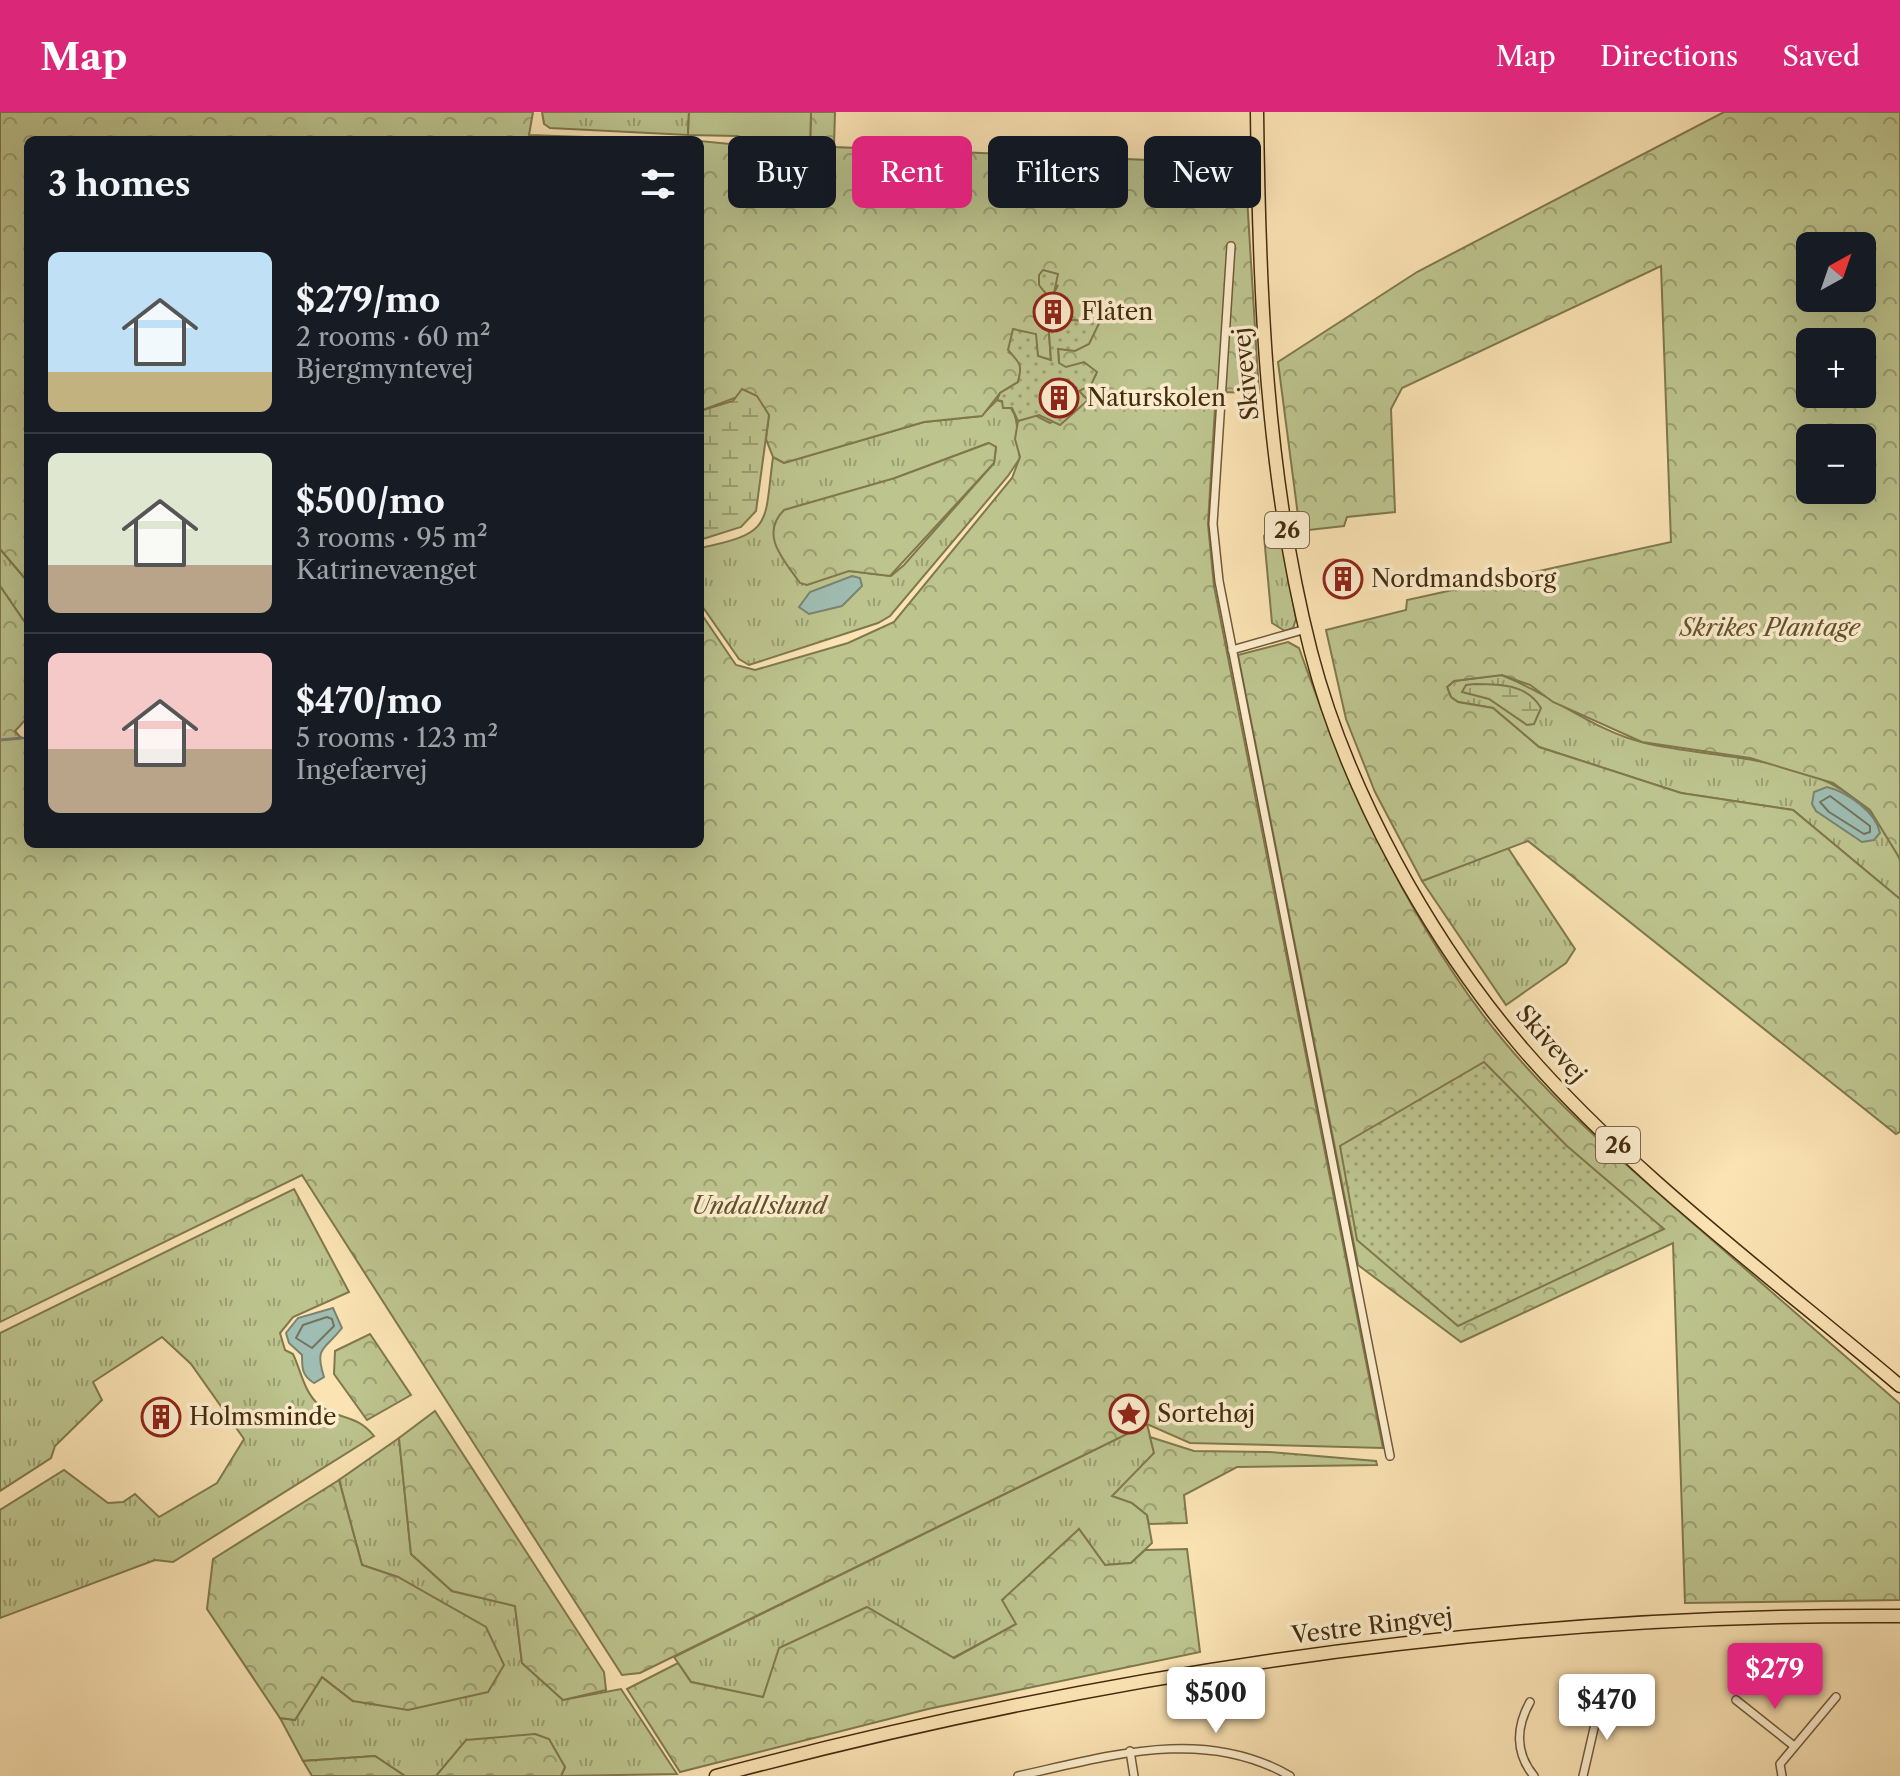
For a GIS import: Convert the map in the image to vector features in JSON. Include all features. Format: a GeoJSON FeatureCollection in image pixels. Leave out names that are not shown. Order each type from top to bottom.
{"type":"FeatureCollection","features":[{"type":"Feature","properties":{"kind":"main road","name":"Skivevej"},"geometry":{"type":"LineString","coordinates":[[1257,112],[1261,303],[1284,511],[1306,629],[1340,737],[1393,853],[1440,937],[1496,1015],[1551,1079],[1603,1132],[1900,1386]]}},
{"type":"Feature","properties":{"kind":"main road","name":"Vestre Ringvej"},"geometry":{"type":"LineString","coordinates":[[716,1776],[968,1714],[1291,1657],[1548,1629],[1900,1614]]}},
{"type":"Feature","properties":{"kind":"street","name":"Skivevej"},"geometry":{"type":"LineString","coordinates":[[1231,246],[1213,524],[1232,650],[1390,1456]]}},
{"type":"Feature","properties":{"kind":"street"},"geometry":{"type":"LineString","coordinates":[[1232,650],[1306,629]]}},
{"type":"Feature","properties":{"kind":"street"},"geometry":{"type":"LineString","coordinates":[[1583,1776],[1595,1724],[1611,1696]]}},
{"type":"Feature","properties":{"kind":"street"},"geometry":{"type":"LineString","coordinates":[[1782,1776],[1780,1764],[1836,1697]]}},
{"type":"Feature","properties":{"kind":"street"},"geometry":{"type":"LineString","coordinates":[[1736,1700],[1794,1746]]}},
{"type":"Feature","properties":{"kind":"street"},"geometry":{"type":"LineString","coordinates":[[1530,1702],[1522,1716],[1519,1735],[1521,1753],[1534,1776]]}},
{"type":"Feature","properties":{"kind":"street"},"geometry":{"type":"LineString","coordinates":[[1018,1776],[1130,1751],[1177,1747],[1216,1750],[1244,1757],[1290,1776]]}},
{"type":"Feature","properties":{"kind":"street"},"geometry":{"type":"LineString","coordinates":[[1130,1751],[1134,1776]]}},
{"type":"Feature","properties":{"kind":"green space"},"geometry":{"type":"Polygon","coordinates":[[[0,112],[533,112],[529,135],[557,136],[24,136],[24,577],[0,549],[0,112]]]}},
{"type":"Feature","properties":{"kind":"green space"},"geometry":{"type":"Polygon","coordinates":[[[542,112],[689,112],[688,135],[550,128],[544,124],[542,112]]]}},
{"type":"Feature","properties":{"kind":"green space"},"geometry":{"type":"Polygon","coordinates":[[[689,112],[811,112],[810,136],[688,135],[689,112]]]}},
{"type":"Feature","properties":{"kind":"green space","name":"Undallslund"},"geometry":{"type":"Polygon","coordinates":[[[811,112],[835,112],[834,136],[810,136],[811,112]]]}},
{"type":"Feature","properties":{"kind":"green space","name":"Skrikes Plantage"},"geometry":{"type":"Polygon","coordinates":[[[1724,112],[1900,112],[1900,859],[1870,810],[1833,783],[1750,758],[1642,742],[1553,702],[1530,685],[1502,675],[1454,681],[1447,687],[1451,697],[1458,702],[1493,708],[1539,747],[1681,793],[1793,810],[1900,899],[1900,1132],[1896,1134],[1528,841],[1422,881],[1375,792],[1346,719],[1326,630],[1406,610],[1407,600],[1671,542],[1661,266],[1402,388],[1391,409],[1395,512],[1347,517],[1344,526],[1300,531],[1278,362],[1417,272],[1724,112]]]}},
{"type":"Feature","properties":{"kind":"green space","name":"Undallslund"},"geometry":{"type":"Polygon","coordinates":[[[704,141],[728,144],[728,208],[836,208],[836,147],[852,148],[852,208],[972,208],[972,153],[988,153],[988,208],[1128,208],[1128,159],[1144,160],[1144,208],[1248,208],[1259,393],[1216,392],[1208,524],[1214,586],[1383,1448],[1190,1443],[1147,1424],[640,1673],[622,1675],[302,1175],[0,1322],[0,586],[24,621],[24,721],[15,731],[24,738],[24,848],[704,848],[704,618],[736,665],[755,670],[848,643],[894,622],[1012,478],[1020,457],[1015,439],[1018,421],[1033,414],[1050,423],[1087,400],[1079,391],[1083,386],[1059,363],[1058,349],[1091,318],[1084,321],[1057,319],[1054,293],[1058,285],[1046,294],[1051,360],[1038,357],[1036,348],[1010,353],[1018,357],[1022,366],[1018,382],[1000,393],[982,416],[924,422],[784,463],[773,457],[766,439],[769,415],[737,397],[704,409],[704,141]]]}},
{"type":"Feature","properties":{"kind":"green space"},"geometry":{"type":"Polygon","coordinates":[[[1043,270],[1058,274],[1054,293],[1057,319],[1084,321],[1091,318],[1095,308],[1106,309],[1089,344],[1075,351],[1058,349],[1059,363],[1066,367],[1084,362],[1097,372],[1091,385],[1079,391],[1088,400],[1060,425],[1039,415],[1018,421],[1012,408],[1003,408],[1002,401],[997,400],[1000,393],[1018,382],[1019,364],[1008,350],[1013,329],[1036,334],[1038,356],[1051,360],[1046,294],[1039,285],[1039,275],[1043,270]]]}},
{"type":"Feature","properties":{"kind":"green space"},"geometry":{"type":"Polygon","coordinates":[[[742,389],[757,396],[769,415],[756,511],[741,527],[704,539],[704,410],[733,401],[742,389]]]}},
{"type":"Feature","properties":{"kind":"green space"},"geometry":{"type":"Polygon","coordinates":[[[997,400],[1006,403],[1015,415],[1020,458],[890,616],[878,623],[749,665],[739,659],[704,609],[704,547],[741,537],[761,522],[773,457],[784,463],[924,422],[981,416],[997,400]],[[988,443],[895,478],[849,571],[891,576],[994,463],[996,447],[988,443]]]}},
{"type":"Feature","properties":{"kind":"green space"},"geometry":{"type":"Polygon","coordinates":[[[989,443],[996,447],[994,463],[890,576],[849,571],[807,585],[800,583],[781,556],[774,529],[784,510],[895,478],[989,443]]]}},
{"type":"Feature","properties":{"kind":"green space"},"geometry":{"type":"Polygon","coordinates":[[[1280,527],[1296,619],[1293,628],[1285,631],[1272,623],[1264,536],[1268,530],[1280,527]]]}},
{"type":"Feature","properties":{"kind":"green space"},"geometry":{"type":"Polygon","coordinates":[[[0,549],[24,577],[24,621],[0,586],[0,549]]]}},
{"type":"Feature","properties":{"kind":"green space"},"geometry":{"type":"Polygon","coordinates":[[[1288,642],[1299,648],[1355,792],[1401,885],[1453,973],[1507,1045],[1560,1102],[1616,1155],[1900,1404],[1900,1600],[1685,1603],[1673,1243],[1461,1342],[1358,1265],[1238,655],[1288,642]]]}},
{"type":"Feature","properties":{"kind":"green space"},"geometry":{"type":"Polygon","coordinates":[[[1501,675],[1626,737],[1676,749],[1775,764],[1836,786],[1862,805],[1894,846],[1900,862],[1900,899],[1793,810],[1681,793],[1539,747],[1493,708],[1458,702],[1451,697],[1447,687],[1454,681],[1501,675]]]}},
{"type":"Feature","properties":{"kind":"green space"},"geometry":{"type":"Polygon","coordinates":[[[1466,685],[1503,685],[1528,694],[1541,708],[1534,724],[1527,725],[1489,699],[1462,692],[1466,685]]]}},
{"type":"Feature","properties":{"kind":"green space"},"geometry":{"type":"Polygon","coordinates":[[[1508,848],[1575,949],[1566,963],[1506,1005],[1422,881],[1508,848]]]}},
{"type":"Feature","properties":{"kind":"green space"},"geometry":{"type":"Polygon","coordinates":[[[1484,1062],[1567,1146],[1664,1229],[1458,1326],[1357,1240],[1340,1146],[1484,1062]]]}},
{"type":"Feature","properties":{"kind":"green space"},"geometry":{"type":"Polygon","coordinates":[[[294,1189],[349,1292],[293,1317],[280,1333],[285,1350],[293,1354],[306,1388],[319,1405],[353,1420],[374,1436],[173,1562],[155,1560],[0,1618],[0,1510],[64,1470],[108,1503],[123,1502],[135,1494],[159,1517],[217,1483],[244,1439],[191,1364],[162,1337],[93,1382],[102,1400],[55,1446],[51,1458],[0,1491],[0,1333],[294,1189]]]}},
{"type":"Feature","properties":{"kind":"green space"},"geometry":{"type":"Polygon","coordinates":[[[370,1334],[411,1395],[367,1420],[334,1374],[335,1351],[370,1334]]]}},
{"type":"Feature","properties":{"kind":"green space"},"geometry":{"type":"Polygon","coordinates":[[[435,1411],[604,1672],[606,1690],[563,1700],[522,1663],[515,1606],[452,1591],[411,1554],[399,1438],[435,1411]]]}},
{"type":"Feature","properties":{"kind":"green space"},"geometry":{"type":"Polygon","coordinates":[[[1147,1424],[1154,1452],[1132,1503],[1147,1515],[1152,1543],[1131,1563],[1105,1565],[1079,1529],[1017,1624],[953,1658],[867,1608],[763,1698],[691,1682],[674,1657],[1147,1424]]]}},
{"type":"Feature","properties":{"kind":"green space"},"geometry":{"type":"Polygon","coordinates":[[[1150,1437],[1194,1451],[1269,1452],[1376,1461],[1377,1465],[1237,1467],[1184,1495],[1187,1523],[1149,1524],[1147,1515],[1132,1503],[1112,1496],[1154,1453],[1150,1437]]]}},
{"type":"Feature","properties":{"kind":"green space"},"geometry":{"type":"Polygon","coordinates":[[[399,1438],[411,1554],[452,1591],[515,1606],[522,1663],[563,1700],[621,1689],[677,1774],[561,1776],[565,1767],[549,1740],[535,1734],[448,1762],[436,1776],[405,1776],[375,1756],[303,1761],[280,1718],[295,1720],[322,1677],[353,1701],[398,1577],[362,1565],[339,1480],[399,1438]]]}},
{"type":"Feature","properties":{"kind":"green space"},"geometry":{"type":"Polygon","coordinates":[[[339,1480],[362,1565],[398,1577],[486,1627],[504,1665],[488,1692],[408,1710],[353,1701],[322,1677],[295,1720],[280,1718],[207,1609],[213,1559],[339,1480]]]}},
{"type":"Feature","properties":{"kind":"green space"},"geometry":{"type":"Polygon","coordinates":[[[1079,1529],[1105,1565],[1131,1563],[1145,1550],[1187,1549],[1200,1652],[928,1709],[680,1772],[627,1689],[678,1663],[691,1682],[763,1697],[779,1648],[867,1607],[954,1658],[1016,1624],[1002,1600],[1079,1529]]]}},
{"type":"Feature","properties":{"kind":"green space"},"geometry":{"type":"Polygon","coordinates":[[[535,1734],[549,1739],[565,1767],[561,1776],[436,1776],[466,1740],[535,1734]]]}},
{"type":"Feature","properties":{"kind":"green space"},"geometry":{"type":"Polygon","coordinates":[[[375,1756],[405,1776],[312,1776],[303,1761],[375,1756]]]}},
{"type":"Feature","properties":{"kind":"water"},"geometry":{"type":"Polygon","coordinates":[[[852,576],[860,578],[862,586],[842,606],[809,614],[799,607],[810,592],[852,576]]]}},
{"type":"Feature","properties":{"kind":"water"},"geometry":{"type":"Polygon","coordinates":[[[1827,787],[1852,798],[1867,811],[1880,833],[1874,840],[1862,842],[1816,811],[1812,804],[1814,792],[1827,787]]]}},
{"type":"Feature","properties":{"kind":"water"},"geometry":{"type":"Polygon","coordinates":[[[333,1308],[342,1328],[323,1349],[320,1359],[324,1377],[314,1383],[305,1374],[302,1355],[289,1343],[286,1333],[298,1318],[333,1308]]]}},
{"type":"Feature","properties":{"kind":"waterway"},"geometry":{"type":"LineString","coordinates":[[0,740],[22,738]]}},
{"type":"Feature","properties":{"kind":"place","name":"Flåten"},"geometry":{"type":"Point","coordinates":[1053,312]}},
{"type":"Feature","properties":{"kind":"place","name":"Naturskolen"},"geometry":{"type":"Point","coordinates":[1059,398]}},
{"type":"Feature","properties":{"kind":"place","name":"Nordmandsborg"},"geometry":{"type":"Point","coordinates":[1343,579]}},
{"type":"Feature","properties":{"kind":"place","name":"Sortehøj"},"geometry":{"type":"Point","coordinates":[1129,1414]}},
{"type":"Feature","properties":{"kind":"place","name":"Holmsminde"},"geometry":{"type":"Point","coordinates":[161,1417]}}]}
